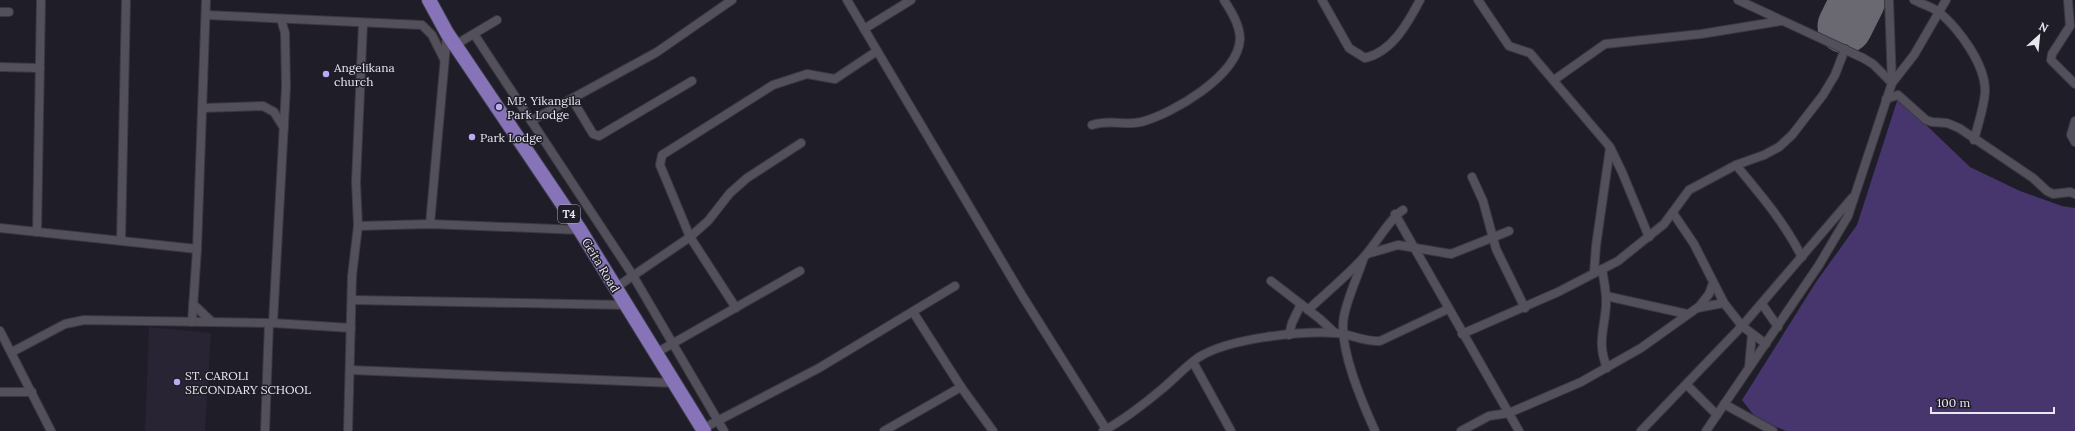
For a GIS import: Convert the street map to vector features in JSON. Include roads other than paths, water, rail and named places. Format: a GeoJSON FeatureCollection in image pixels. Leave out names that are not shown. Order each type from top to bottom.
{"type":"FeatureCollection","features":[{"type":"Feature","properties":{"kind":"highway","name":"Geita Road"},"geometry":{"type":"LineString","coordinates":[[433,1],[447,34],[580,230],[703,430]]}},
{"type":"Feature","properties":{"kind":"street"},"geometry":{"type":"LineString","coordinates":[[37,232],[41,0]]}},
{"type":"Feature","properties":{"kind":"street"},"geometry":{"type":"LineString","coordinates":[[121,240],[126,0]]}},
{"type":"Feature","properties":{"kind":"street"},"geometry":{"type":"LineString","coordinates":[[192,322],[197,249],[206,0]]}},
{"type":"Feature","properties":{"kind":"street"},"geometry":{"type":"LineString","coordinates":[[532,121],[657,52],[732,0]]}},
{"type":"Feature","properties":{"kind":"street"},"geometry":{"type":"LineString","coordinates":[[847,0],[1023,297],[1104,430],[1149,400],[1193,362],[1212,350],[1258,338],[1289,335],[1339,334],[1365,340],[1380,341],[1448,308]]}},
{"type":"Feature","properties":{"kind":"street"},"geometry":{"type":"LineString","coordinates":[[864,29],[911,0]]}},
{"type":"Feature","properties":{"kind":"street"},"geometry":{"type":"LineString","coordinates":[[1092,125],[1108,122],[1138,123],[1153,118],[1174,109],[1212,82],[1229,65],[1240,40],[1238,26],[1224,0]]}},
{"type":"Feature","properties":{"kind":"street"},"geometry":{"type":"LineString","coordinates":[[1322,0],[1348,48],[1365,58],[1382,51],[1394,42],[1420,0]]}},
{"type":"Feature","properties":{"kind":"street"},"geometry":{"type":"LineString","coordinates":[[1478,0],[1509,46],[1530,53],[1610,147],[1649,237]]}},
{"type":"Feature","properties":{"kind":"street"},"geometry":{"type":"LineString","coordinates":[[1738,0],[1781,21],[1846,49],[1873,64],[1891,85],[1898,96],[1926,120],[1954,125],[1974,140],[2033,178],[2047,191],[2053,194],[2070,192],[2075,194]]}},
{"type":"Feature","properties":{"kind":"street"},"geometry":{"type":"LineString","coordinates":[[1889,0],[1891,85]]}},
{"type":"Feature","properties":{"kind":"street"},"geometry":{"type":"LineString","coordinates":[[1914,0],[1938,12],[1968,45],[1983,75],[1985,92],[1974,140]]}},
{"type":"Feature","properties":{"kind":"street"},"geometry":{"type":"LineString","coordinates":[[1706,431],[1778,327],[1834,242],[1848,216],[1891,85],[1914,55],[1946,0]]}},
{"type":"Feature","properties":{"kind":"street"},"geometry":{"type":"LineString","coordinates":[[2068,0],[2070,26],[2052,54],[2051,60],[2075,84]]}},
{"type":"Feature","properties":{"kind":"street"},"geometry":{"type":"LineString","coordinates":[[0,12],[9,12]]}},
{"type":"Feature","properties":{"kind":"street"},"geometry":{"type":"LineString","coordinates":[[206,16],[424,26],[432,35],[444,59]]}},
{"type":"Feature","properties":{"kind":"street"},"geometry":{"type":"LineString","coordinates":[[266,431],[271,323],[284,129],[285,33],[281,19]]}},
{"type":"Feature","properties":{"kind":"street"},"geometry":{"type":"LineString","coordinates":[[455,45],[497,20]]}},
{"type":"Feature","properties":{"kind":"street"},"geometry":{"type":"LineString","coordinates":[[1554,80],[1604,44],[1701,34],[1781,21]]}},
{"type":"Feature","properties":{"kind":"street"},"geometry":{"type":"LineString","coordinates":[[348,431],[353,300],[352,276],[358,226],[356,182],[363,23]]}},
{"type":"Feature","properties":{"kind":"street"},"geometry":{"type":"LineString","coordinates":[[430,224],[447,34]]}},
{"type":"Feature","properties":{"kind":"street"},"geometry":{"type":"LineString","coordinates":[[474,34],[633,276],[724,431]]}},
{"type":"Feature","properties":{"kind":"street"},"geometry":{"type":"LineString","coordinates":[[1462,334],[1525,308],[1618,261],[1649,237],[1673,214],[1689,190],[1736,165],[1764,155],[1779,147],[1792,135],[1823,94],[1835,75],[1846,49]]}},
{"type":"Feature","properties":{"kind":"street"},"geometry":{"type":"LineString","coordinates":[[736,308],[690,238],[660,166],[662,155],[769,87],[807,74],[835,79],[877,51]]}},
{"type":"Feature","properties":{"kind":"street"},"geometry":{"type":"LineString","coordinates":[[0,67],[40,68]]}},
{"type":"Feature","properties":{"kind":"street"},"geometry":{"type":"LineString","coordinates":[[572,99],[593,134],[600,136],[692,81]]}},
{"type":"Feature","properties":{"kind":"street"},"geometry":{"type":"LineString","coordinates":[[1886,100],[1898,96]]}},
{"type":"Feature","properties":{"kind":"street"},"geometry":{"type":"LineString","coordinates":[[203,108],[263,106],[274,112],[284,129]]}},
{"type":"Feature","properties":{"kind":"street"},"geometry":{"type":"LineString","coordinates":[[2075,121],[2071,135],[2075,142]]}},
{"type":"Feature","properties":{"kind":"street"},"geometry":{"type":"LineString","coordinates":[[615,288],[690,238],[708,221],[730,193],[747,178],[801,143]]}},
{"type":"Feature","properties":{"kind":"street"},"geometry":{"type":"LineString","coordinates":[[1607,368],[1601,352],[1606,296],[1598,271],[1596,246],[1610,147]]}},
{"type":"Feature","properties":{"kind":"street"},"geometry":{"type":"LineString","coordinates":[[1736,165],[1763,196],[1785,225],[1802,257]]}},
{"type":"Feature","properties":{"kind":"street"},"geometry":{"type":"LineString","coordinates":[[1472,177],[1483,201],[1498,254],[1525,308]]}},
{"type":"Feature","properties":{"kind":"street"},"geometry":{"type":"LineString","coordinates":[[1640,431],[1687,385],[1742,326],[1854,196]]}},
{"type":"Feature","properties":{"kind":"street"},"geometry":{"type":"LineString","coordinates":[[1289,335],[1292,323],[1304,307],[1366,256],[1384,233],[1395,214],[1403,210]]}},
{"type":"Feature","properties":{"kind":"street"},"geometry":{"type":"LineString","coordinates":[[1395,214],[1462,334],[1519,431]]}},
{"type":"Feature","properties":{"kind":"street"},"geometry":{"type":"LineString","coordinates":[[1673,214],[1694,244],[1724,303],[1742,326],[1766,344]]}},
{"type":"Feature","properties":{"kind":"street"},"geometry":{"type":"LineString","coordinates":[[358,226],[430,224],[580,230]]}},
{"type":"Feature","properties":{"kind":"street"},"geometry":{"type":"LineString","coordinates":[[0,228],[197,249]]}},
{"type":"Feature","properties":{"kind":"street"},"geometry":{"type":"LineString","coordinates":[[1366,256],[1398,245],[1451,254],[1509,231]]}},
{"type":"Feature","properties":{"kind":"street"},"geometry":{"type":"LineString","coordinates":[[1339,334],[1366,256]]}},
{"type":"Feature","properties":{"kind":"street"},"geometry":{"type":"LineString","coordinates":[[656,353],[800,271]]}},
{"type":"Feature","properties":{"kind":"street"},"geometry":{"type":"LineString","coordinates":[[1270,281],[1339,334],[1375,431]]}},
{"type":"Feature","properties":{"kind":"street"},"geometry":{"type":"LineString","coordinates":[[1461,431],[1489,416],[1509,413],[1581,382],[1607,368],[1640,348],[1697,308],[1705,300],[1713,283]]}},
{"type":"Feature","properties":{"kind":"street"},"geometry":{"type":"LineString","coordinates":[[703,430],[718,420],[820,368],[955,286]]}},
{"type":"Feature","properties":{"kind":"street"},"geometry":{"type":"LineString","coordinates":[[1606,296],[1687,314]]}},
{"type":"Feature","properties":{"kind":"street"},"geometry":{"type":"LineString","coordinates":[[353,300],[626,305]]}},
{"type":"Feature","properties":{"kind":"street"},"geometry":{"type":"LineString","coordinates":[[1697,308],[1724,303]]}},
{"type":"Feature","properties":{"kind":"street"},"geometry":{"type":"LineString","coordinates":[[193,304],[212,322]]}},
{"type":"Feature","properties":{"kind":"street"},"geometry":{"type":"LineString","coordinates":[[1762,304],[1778,327]]}},
{"type":"Feature","properties":{"kind":"street"},"geometry":{"type":"LineString","coordinates":[[913,312],[961,387],[993,431]]}},
{"type":"Feature","properties":{"kind":"street"},"geometry":{"type":"LineString","coordinates":[[12,352],[65,324],[76,322],[271,323],[351,328]]}},
{"type":"Feature","properties":{"kind":"street"},"geometry":{"type":"LineString","coordinates":[[0,330],[51,431]]}},
{"type":"Feature","properties":{"kind":"street"},"geometry":{"type":"LineString","coordinates":[[1749,369],[1752,334]]}},
{"type":"Feature","properties":{"kind":"street"},"geometry":{"type":"LineString","coordinates":[[1193,362],[1231,431]]}},
{"type":"Feature","properties":{"kind":"street"},"geometry":{"type":"LineString","coordinates":[[350,370],[674,383]]}},
{"type":"Feature","properties":{"kind":"street"},"geometry":{"type":"LineString","coordinates":[[1687,385],[1717,415]]}},
{"type":"Feature","properties":{"kind":"street"},"geometry":{"type":"LineString","coordinates":[[884,431],[961,387]]}},
{"type":"Feature","properties":{"kind":"street"},"geometry":{"type":"LineString","coordinates":[[0,392],[32,392]]}},
{"type":"Feature","properties":{"kind":"street"},"geometry":{"type":"LineString","coordinates":[[1724,404],[1773,431]]}},
{"type":"Feature","properties":{"kind":"place","name":"Angelikana church"},"geometry":{"type":"Point","coordinates":[326,74]}},
{"type":"Feature","properties":{"kind":"place","name":"MP. Yikangila Park Lodge"},"geometry":{"type":"Point","coordinates":[499,107]}},
{"type":"Feature","properties":{"kind":"place","name":"Park Lodge"},"geometry":{"type":"Point","coordinates":[472,137]}},
{"type":"Feature","properties":{"kind":"place","name":"ST. CAROLI SECONDARY SCHOOL"},"geometry":{"type":"Point","coordinates":[177,382]}}]}
